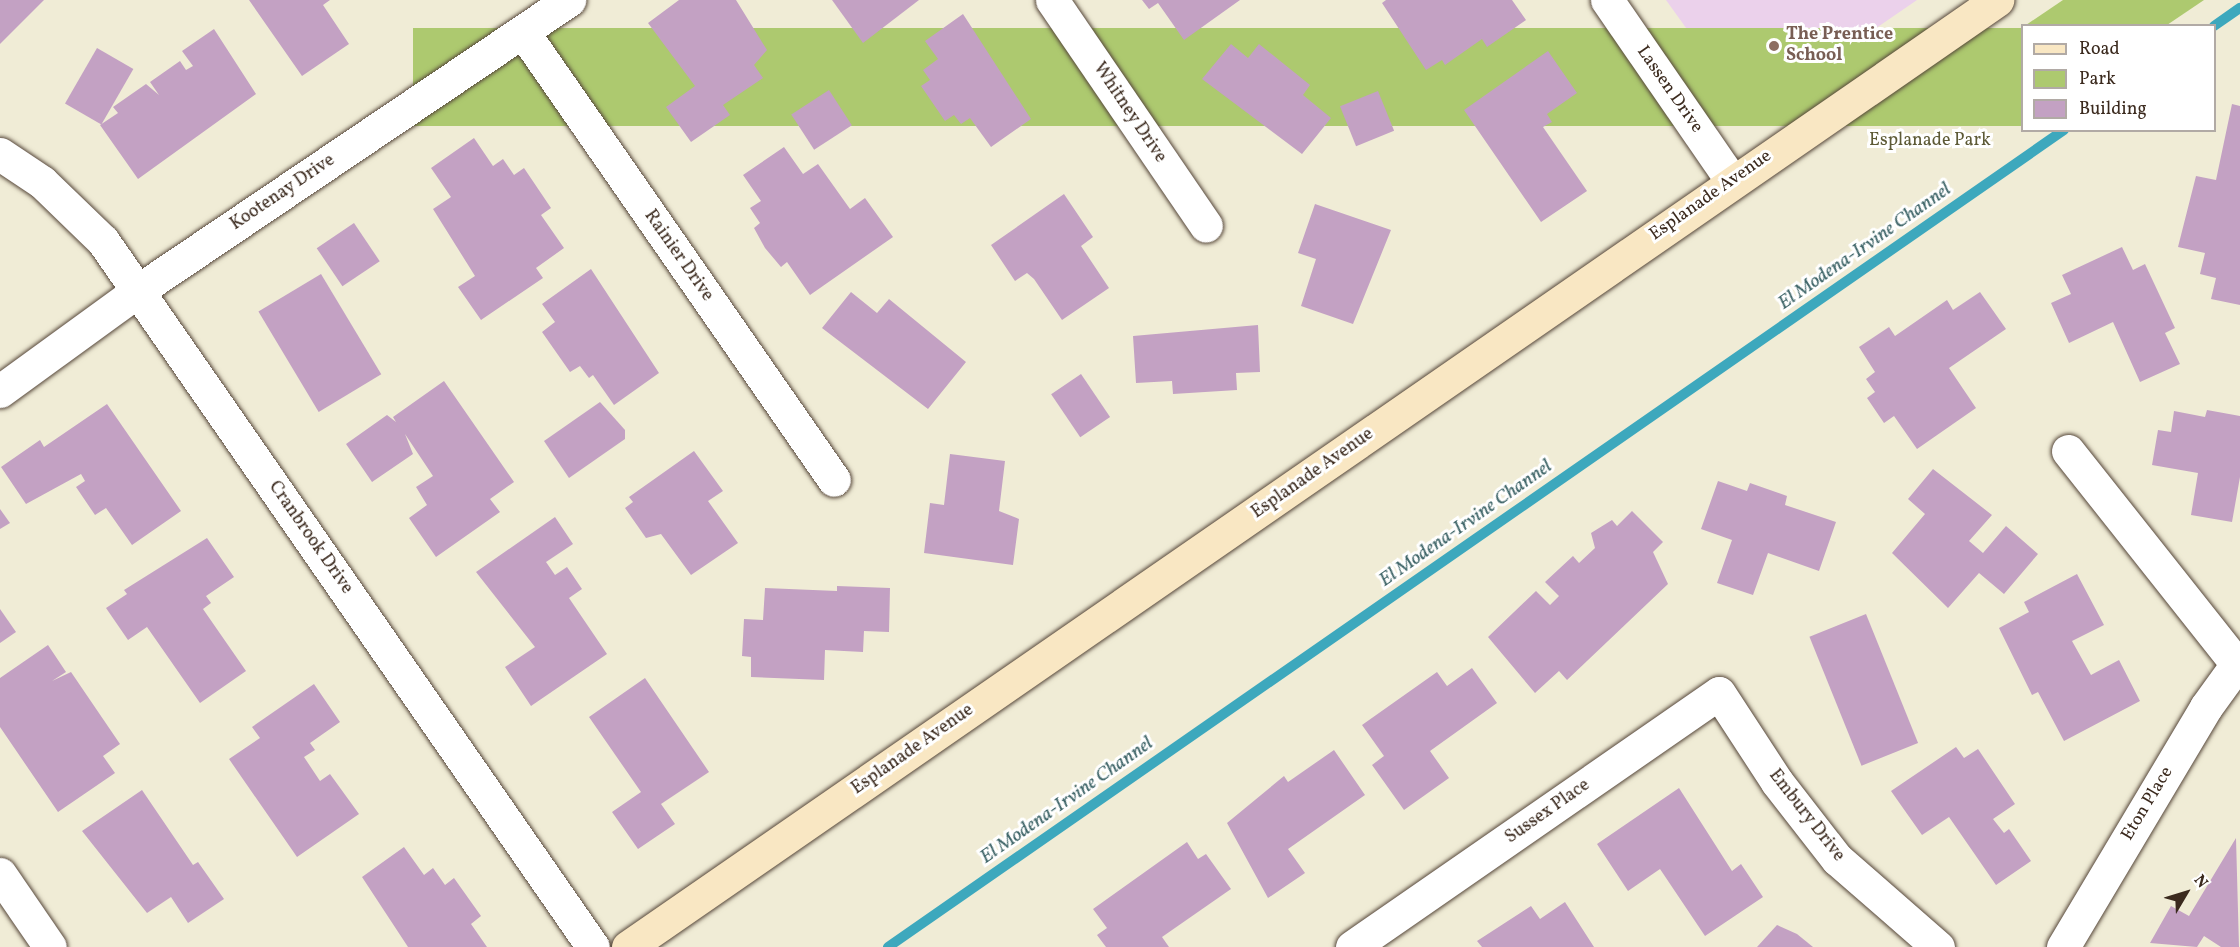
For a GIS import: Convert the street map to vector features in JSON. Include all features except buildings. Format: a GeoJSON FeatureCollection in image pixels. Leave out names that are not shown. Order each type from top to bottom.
{"type":"FeatureCollection","features":[{"type":"Feature","properties":{"kind":"street","name":"Kootenay Drive"},"geometry":{"type":"LineString","coordinates":[[0,391],[139,290],[570,0]]}},
{"type":"Feature","properties":{"kind":"street","name":"Whitney Drive"},"geometry":{"type":"LineString","coordinates":[[1052,0],[1206,226]]}},
{"type":"Feature","properties":{"kind":"street","name":"Lassen Drive"},"geometry":{"type":"LineString","coordinates":[[1607,0],[1732,181]]}},
{"type":"Feature","properties":{"kind":"street","name":"Esplanade Avenue"},"geometry":{"type":"LineString","coordinates":[[628,947],[1732,181],[1997,0]]}},
{"type":"Feature","properties":{"kind":"street","name":"Rainier Drive"},"geometry":{"type":"LineString","coordinates":[[523,32],[834,480]]}},
{"type":"Feature","properties":{"kind":"street","name":"Cranbrook Drive"},"geometry":{"type":"LineString","coordinates":[[0,154],[42,182],[103,241],[593,947]]}},
{"type":"Feature","properties":{"kind":"street","name":"Eton Place"},"geometry":{"type":"LineString","coordinates":[[2063,947],[2238,662],[2068,451]]}},
{"type":"Feature","properties":{"kind":"street","name":"Sussex Place"},"geometry":{"type":"LineString","coordinates":[[1373,941],[1719,693]]}},
{"type":"Feature","properties":{"kind":"street","name":"Embury Drive"},"geometry":{"type":"LineString","coordinates":[[1719,693],[1777,782],[1837,859],[1938,947]]}},
{"type":"Feature","properties":{"kind":"street"},"geometry":{"type":"LineString","coordinates":[[0,874],[50,947]]}},
{"type":"Feature","properties":{"kind":"shaded area","name":"The Prentice School"},"geometry":{"type":"Polygon","coordinates":[[[1666,0],[1917,0],[1767,103],[1732,92],[1666,0]]]}},
{"type":"Feature","properties":{"kind":"green space"},"geometry":{"type":"Polygon","coordinates":[[[2063,0],[2204,0],[2168,24],[2027,24],[2063,0]]]}},
{"type":"Feature","properties":{"kind":"green space"},"geometry":{"type":"Polygon","coordinates":[[[413,28],[2021,28],[2021,126],[413,126],[413,28]]]}},
{"type":"Feature","properties":{"kind":"waterway","name":"El Modena-Irvine Channel"},"geometry":{"type":"LineString","coordinates":[[2216,25],[2240,8]]}},
{"type":"Feature","properties":{"kind":"waterway","name":"El Modena-Irvine Channel"},"geometry":{"type":"LineString","coordinates":[[888,947],[2061,132]]}},
{"type":"Feature","properties":{"kind":"place","name":"The Prentice School"},"geometry":{"type":"Point","coordinates":[1774,46]}},
{"type":"Feature","properties":{"kind":"park label","name":"Esplanade Park"},"geometry":{"type":"Point","coordinates":[1930,141]}}]}
